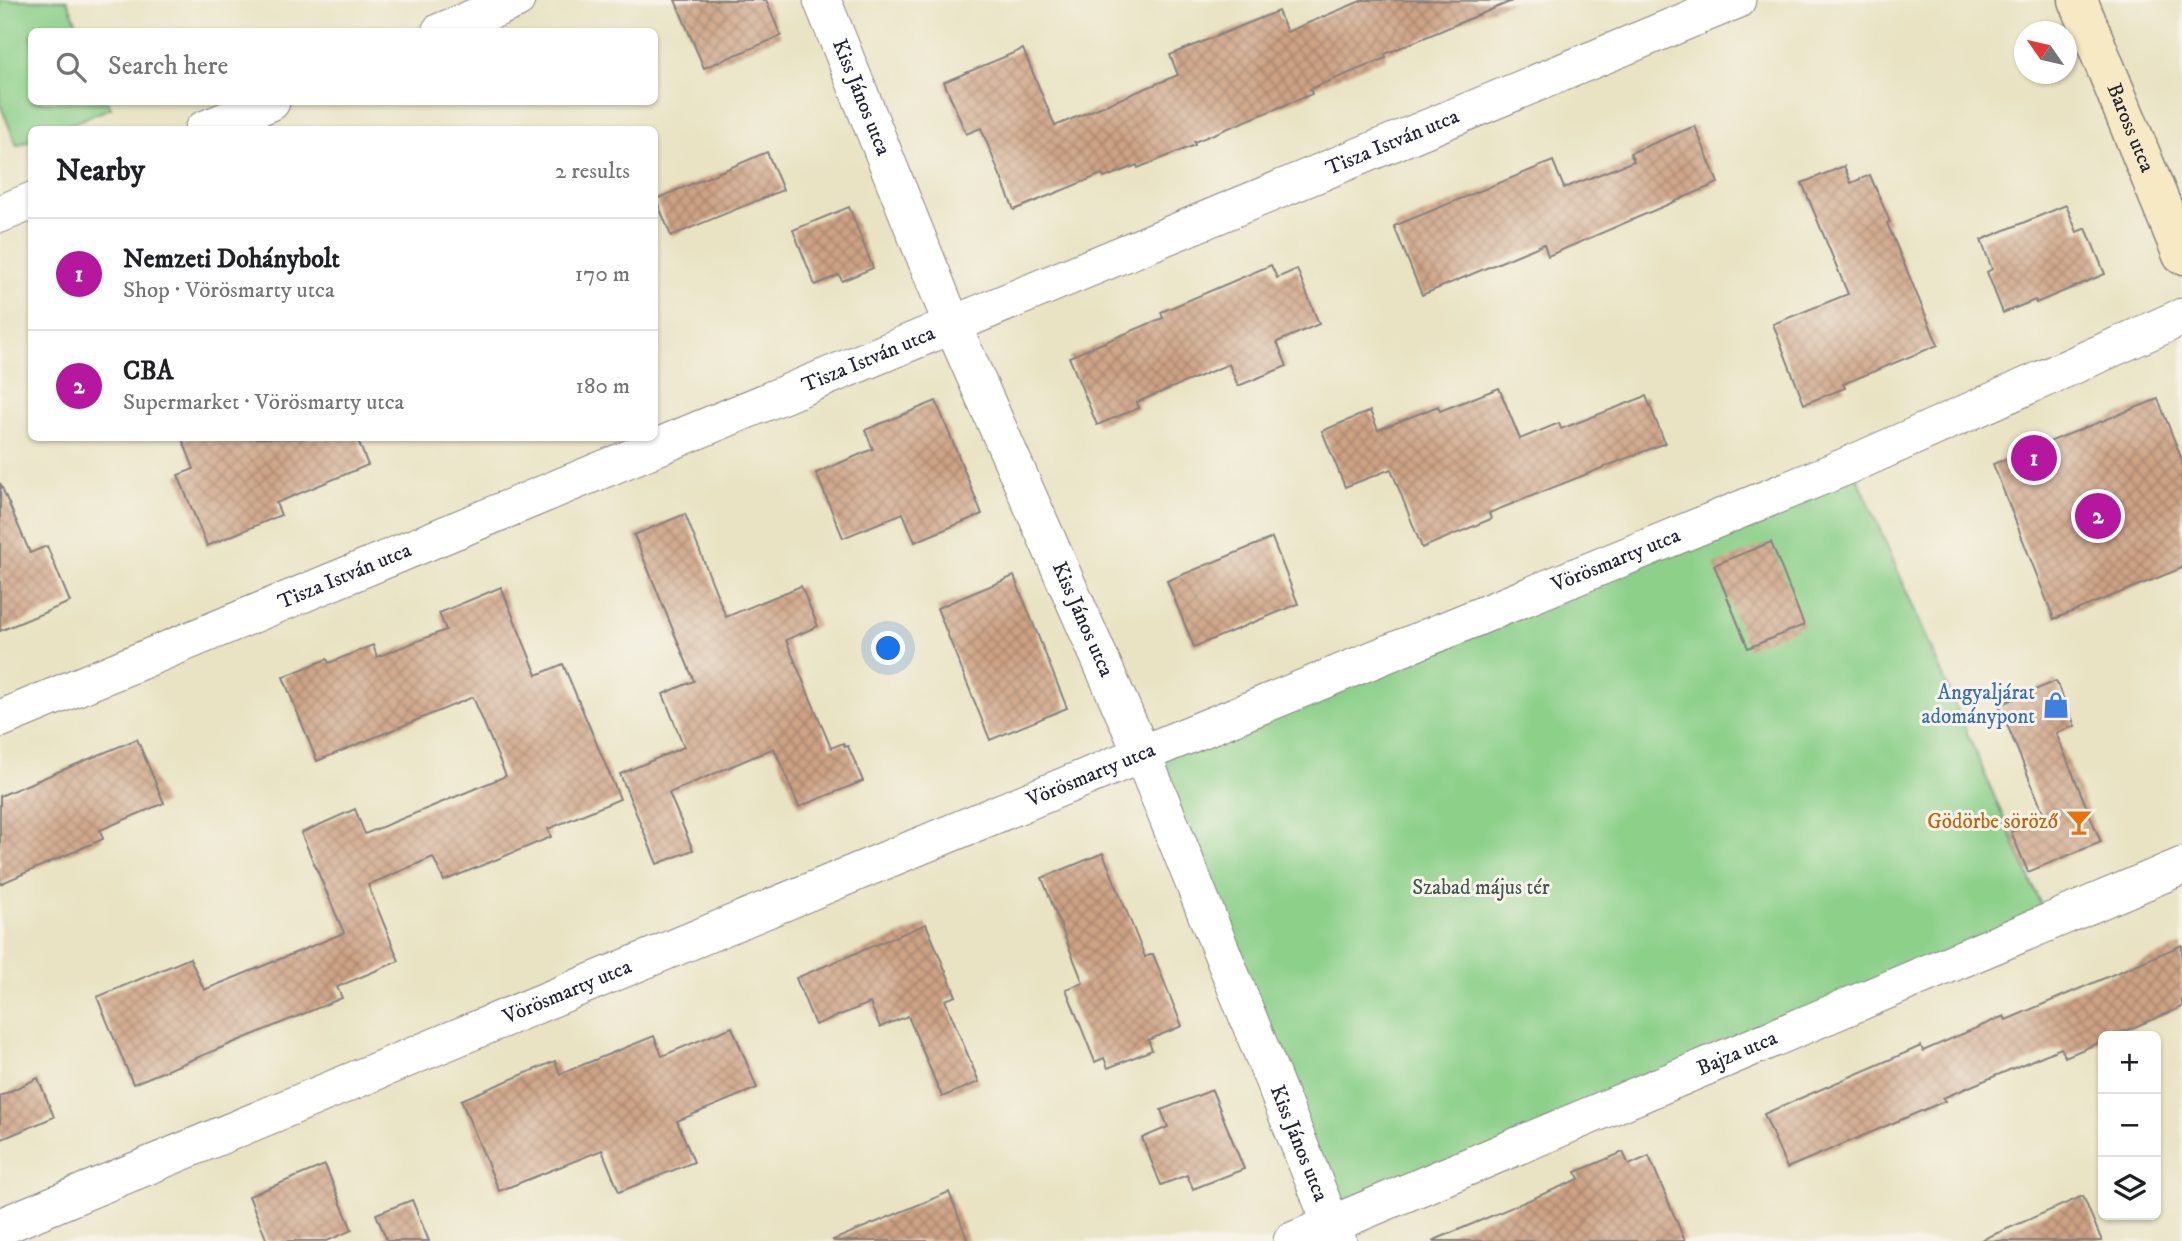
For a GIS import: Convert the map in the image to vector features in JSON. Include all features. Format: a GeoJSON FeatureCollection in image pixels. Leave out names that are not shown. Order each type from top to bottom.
{"type":"FeatureCollection","features":[{"type":"Feature","properties":{"kind":"street"},"geometry":{"type":"LineString","coordinates":[[450,28],[516,0]]}},
{"type":"Feature","properties":{"kind":"street","name":"Kiss János utca"},"geometry":{"type":"LineString","coordinates":[[822,0],[951,324],[1142,754],[1335,1233]]}},
{"type":"Feature","properties":{"kind":"street","name":"Tisza István utca"},"geometry":{"type":"LineString","coordinates":[[0,719],[1737,0]]}},
{"type":"Feature","properties":{"kind":"street","name":"Baross utca"},"geometry":{"type":"LineString","coordinates":[[2078,0],[2182,256]]}},
{"type":"Feature","properties":{"kind":"street"},"geometry":{"type":"LineString","coordinates":[[213,126],[264,105]]}},
{"type":"Feature","properties":{"kind":"street"},"geometry":{"type":"LineString","coordinates":[[0,214],[28,203]]}},
{"type":"Feature","properties":{"kind":"street","name":"Vörösmarty utca"},"geometry":{"type":"LineString","coordinates":[[0,1227],[1142,754],[1852,464],[2182,317]]}},
{"type":"Feature","properties":{"kind":"street","name":"Bajza utca"},"geometry":{"type":"LineString","coordinates":[[1292,1241],[1335,1233],[2182,866]]}},
{"type":"Feature","properties":{"kind":"green space"},"geometry":{"type":"Polygon","coordinates":[[[0,0],[67,0],[79,28],[28,28],[28,105],[110,105],[111,108],[65,126],[28,126],[28,141],[17,146],[0,104],[0,0]]]}},
{"type":"Feature","properties":{"kind":"green space","name":"Szabad május tér"},"geometry":{"type":"Polygon","coordinates":[[[1852,464],[2048,922],[1331,1225],[1142,754],[1852,464]]]}},
{"type":"Feature","properties":{"kind":"building"},"geometry":{"type":"Polygon","coordinates":[[[675,0],[766,0],[781,36],[704,68],[675,0]]]}},
{"type":"Feature","properties":{"kind":"building"},"geometry":{"type":"Polygon","coordinates":[[[1363,0],[1512,1],[1385,54],[1386,58],[1310,89],[1312,94],[1194,142],[1195,145],[1138,168],[1137,165],[1104,178],[1102,174],[1014,210],[981,128],[966,134],[944,82],[1023,49],[1055,126],[1178,75],[1170,55],[1278,11],[1287,32],[1363,0]]]}},
{"type":"Feature","properties":{"kind":"building"},"geometry":{"type":"Polygon","coordinates":[[[1695,126],[1718,183],[1548,256],[1544,244],[1422,295],[1394,226],[1553,161],[1564,188],[1634,161],[1630,153],[1695,126]]]}},
{"type":"Feature","properties":{"kind":"building"},"geometry":{"type":"Polygon","coordinates":[[[767,152],[783,190],[671,236],[658,198],[767,152]]]}},
{"type":"Feature","properties":{"kind":"building"},"geometry":{"type":"Polygon","coordinates":[[[1844,166],[1851,183],[1870,175],[1938,345],[1843,384],[1845,388],[1804,404],[1773,324],[1848,294],[1802,183],[1844,166]]]}},
{"type":"Feature","properties":{"kind":"building"},"geometry":{"type":"Polygon","coordinates":[[[2066,205],[2077,232],[2086,228],[2105,274],[2036,303],[2035,300],[2003,313],[1987,272],[1992,269],[1981,240],[2066,205]]]}},
{"type":"Feature","properties":{"kind":"building"},"geometry":{"type":"Polygon","coordinates":[[[849,207],[873,268],[842,281],[839,275],[815,285],[793,230],[849,207]]]}},
{"type":"Feature","properties":{"kind":"building"},"geometry":{"type":"Polygon","coordinates":[[[1271,265],[1277,278],[1297,269],[1319,324],[1277,342],[1287,366],[1238,386],[1229,364],[1137,402],[1139,408],[1097,425],[1069,357],[1163,318],[1161,312],[1271,265]]]}},
{"type":"Feature","properties":{"kind":"building"},"geometry":{"type":"Polygon","coordinates":[[[1499,388],[1520,439],[1559,423],[1561,429],[1646,396],[1665,443],[1489,513],[1491,519],[1422,548],[1391,469],[1345,487],[1322,431],[1370,411],[1378,430],[1438,406],[1440,411],[1499,388]]]}},
{"type":"Feature","properties":{"kind":"building"},"geometry":{"type":"Polygon","coordinates":[[[2158,399],[2182,460],[2182,568],[2054,619],[1993,464],[2158,399]]]}},
{"type":"Feature","properties":{"kind":"building"},"geometry":{"type":"Polygon","coordinates":[[[936,401],[982,514],[915,542],[903,513],[843,538],[816,473],[873,449],[865,430],[936,401]]]}},
{"type":"Feature","properties":{"kind":"building"},"geometry":{"type":"Polygon","coordinates":[[[183,441],[358,441],[368,465],[276,503],[281,515],[207,546],[178,475],[194,469],[183,441]]]}},
{"type":"Feature","properties":{"kind":"building"},"geometry":{"type":"Polygon","coordinates":[[[0,483],[30,553],[47,546],[70,602],[0,631],[0,483]]]}},
{"type":"Feature","properties":{"kind":"building"},"geometry":{"type":"Polygon","coordinates":[[[685,514],[726,617],[801,586],[818,626],[786,640],[831,748],[843,743],[845,747],[848,746],[863,781],[799,807],[774,748],[669,793],[693,850],[657,864],[620,774],[684,747],[663,694],[694,681],[634,535],[685,514]]]}},
{"type":"Feature","properties":{"kind":"building"},"geometry":{"type":"Polygon","coordinates":[[[1272,538],[1298,604],[1194,647],[1167,581],[1272,538]]]}},
{"type":"Feature","properties":{"kind":"building"},"geometry":{"type":"Polygon","coordinates":[[[1771,542],[1804,625],[1748,648],[1714,565],[1771,542]]]}},
{"type":"Feature","properties":{"kind":"building"},"geometry":{"type":"Polygon","coordinates":[[[1014,576],[1067,708],[990,740],[937,608],[1014,576]]]}},
{"type":"Feature","properties":{"kind":"building"},"geometry":{"type":"Polygon","coordinates":[[[501,587],[537,675],[563,664],[620,799],[548,829],[551,837],[444,881],[433,857],[368,885],[399,961],[337,987],[342,998],[133,1084],[97,997],[190,958],[204,990],[344,933],[301,833],[355,809],[365,834],[506,776],[473,697],[317,761],[283,677],[327,659],[329,663],[373,645],[377,657],[446,630],[439,613],[501,587]]]}},
{"type":"Feature","properties":{"kind":"building"},"geometry":{"type":"Polygon","coordinates":[[[2056,681],[2075,726],[2056,733],[2101,842],[2028,872],[2011,832],[2045,817],[1999,705],[2056,681]]]}},
{"type":"Feature","properties":{"kind":"building"},"geometry":{"type":"Polygon","coordinates":[[[137,739],[164,803],[100,830],[103,839],[0,884],[0,796],[137,739]]]}},
{"type":"Feature","properties":{"kind":"building"},"geometry":{"type":"Polygon","coordinates":[[[1103,853],[1145,957],[1153,954],[1182,1026],[1148,1040],[1152,1050],[1108,1068],[1104,1058],[1095,1062],[1066,989],[1083,983],[1042,878],[1103,853]]]}},
{"type":"Feature","properties":{"kind":"building"},"geometry":{"type":"Polygon","coordinates":[[[926,924],[956,996],[945,1000],[979,1082],[942,1097],[908,1016],[880,1027],[870,1003],[815,1025],[796,978],[926,924]]]}},
{"type":"Feature","properties":{"kind":"building"},"geometry":{"type":"Polygon","coordinates":[[[2182,945],[2182,1007],[2125,1031],[2098,1031],[2098,1043],[2065,1057],[2061,1048],[1787,1168],[1764,1114],[1921,1046],[1923,1051],[2004,1016],[2006,1020],[2182,945]]]}},
{"type":"Feature","properties":{"kind":"building"},"geometry":{"type":"Polygon","coordinates":[[[732,1027],[757,1088],[677,1121],[694,1162],[619,1192],[602,1150],[499,1191],[461,1100],[555,1061],[560,1074],[654,1036],[662,1056],[732,1027]]]}},
{"type":"Feature","properties":{"kind":"building"},"geometry":{"type":"Polygon","coordinates":[[[38,1078],[54,1117],[0,1140],[0,1096],[38,1078]]]}},
{"type":"Feature","properties":{"kind":"building"},"geometry":{"type":"Polygon","coordinates":[[[1212,1090],[1244,1169],[1193,1189],[1187,1175],[1161,1185],[1142,1138],[1168,1127],[1161,1110],[1212,1090]]]}},
{"type":"Feature","properties":{"kind":"building"},"geometry":{"type":"Polygon","coordinates":[[[1623,1152],[1629,1165],[1649,1156],[1685,1241],[1432,1241],[1579,1179],[1576,1172],[1623,1152]]]}},
{"type":"Feature","properties":{"kind":"building"},"geometry":{"type":"Polygon","coordinates":[[[325,1165],[352,1230],[327,1241],[267,1241],[249,1196],[325,1165]]]}},
{"type":"Feature","properties":{"kind":"building"},"geometry":{"type":"Polygon","coordinates":[[[949,1192],[968,1241],[833,1240],[949,1192]]]}},
{"type":"Feature","properties":{"kind":"building"},"geometry":{"type":"Polygon","coordinates":[[[2083,1196],[2102,1241],[1979,1241],[2083,1196]]]}},
{"type":"Feature","properties":{"kind":"building"},"geometry":{"type":"Polygon","coordinates":[[[412,1200],[429,1241],[387,1241],[376,1214],[412,1200]]]}},
{"type":"Feature","properties":{"kind":"place","name":"Nemzeti Dohánybolt"},"geometry":{"type":"Point","coordinates":[2034,458]}},
{"type":"Feature","properties":{"kind":"place","name":"CBA"},"geometry":{"type":"Point","coordinates":[2098,516]}},
{"type":"Feature","properties":{"kind":"place","name":"Angyaljárat adománypont"},"geometry":{"type":"Point","coordinates":[2056,705]}},
{"type":"Feature","properties":{"kind":"place","name":"Gödörbe söröző"},"geometry":{"type":"Point","coordinates":[2079,822]}}]}
